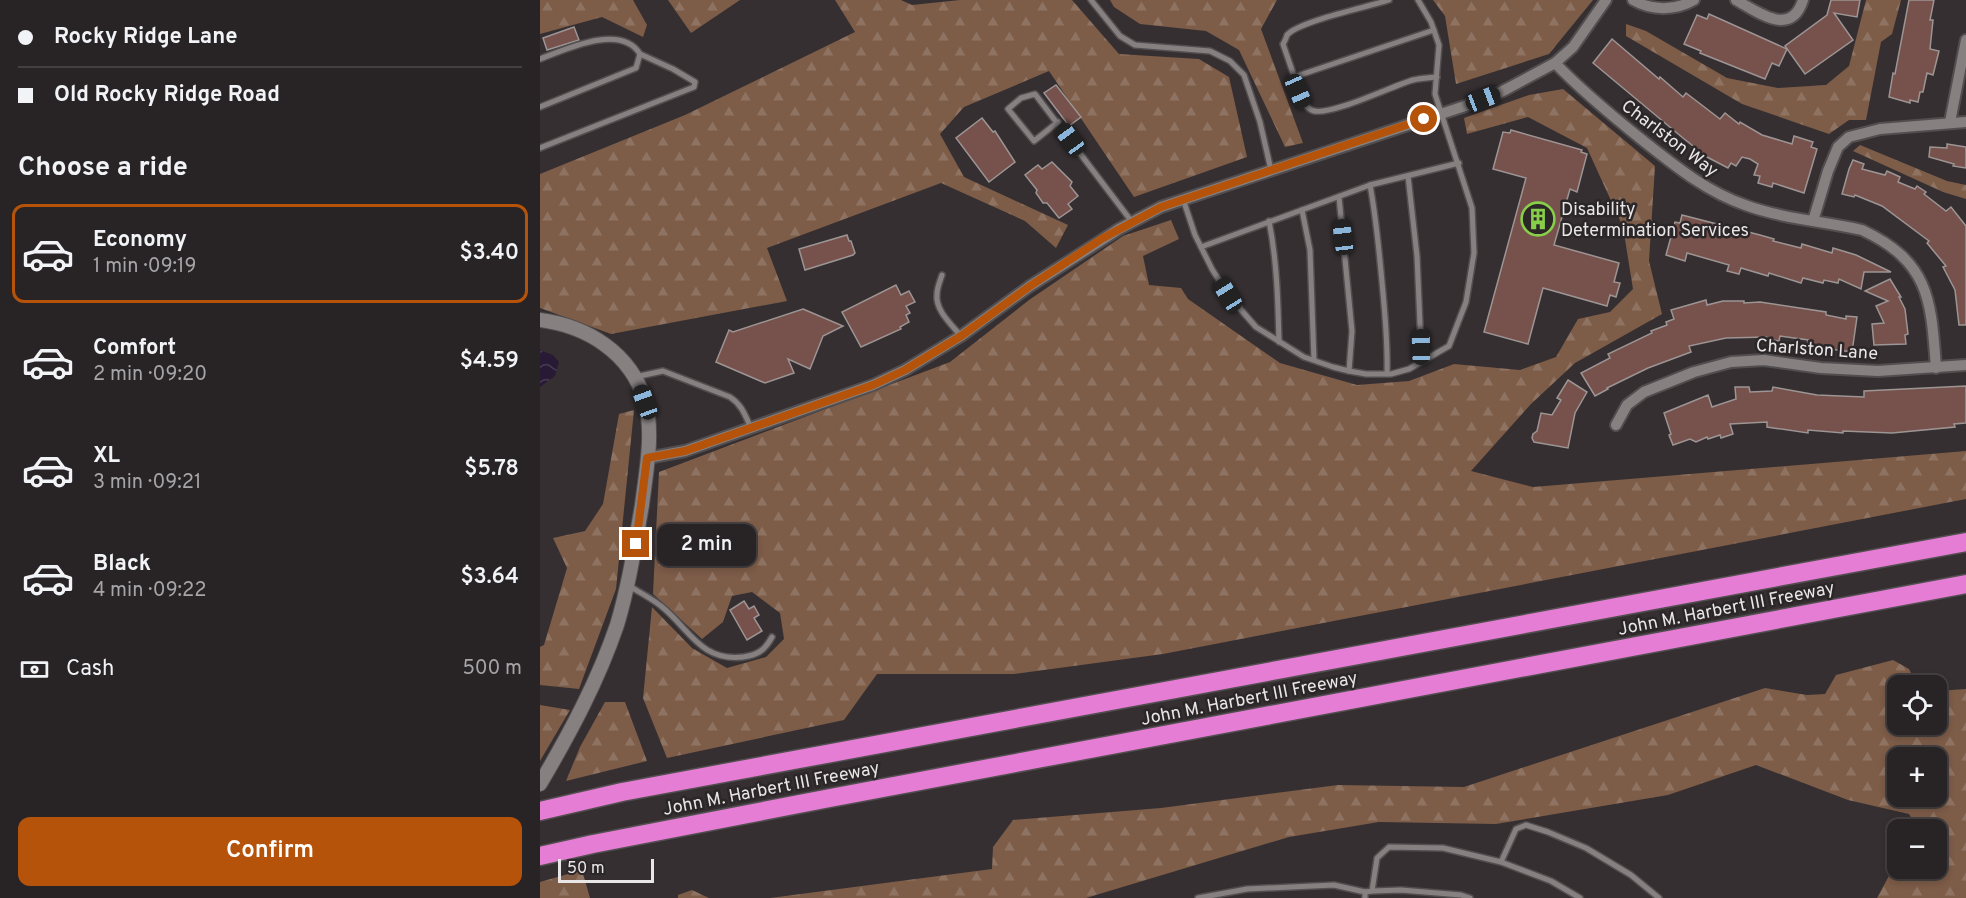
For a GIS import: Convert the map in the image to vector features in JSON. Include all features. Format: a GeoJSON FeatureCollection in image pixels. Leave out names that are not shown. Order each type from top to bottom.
{"type":"FeatureCollection","features":[{"type":"Feature","properties":{"kind":"highway","name":"John M. Harbert III Freeway"},"geometry":{"type":"LineString","coordinates":[[540,811],[622,792],[1966,542]]}},
{"type":"Feature","properties":{"kind":"highway","name":"John M. Harbert III Freeway"},"geometry":{"type":"LineString","coordinates":[[540,856],[593,844],[1966,584]]}},
{"type":"Feature","properties":{"kind":"street"},"geometry":{"type":"LineString","coordinates":[[647,458],[685,451],[873,385],[905,370],[961,336],[1030,286],[1132,222],[1161,207],[1501,92],[1555,63],[1573,47],[1606,0]]}},
{"type":"Feature","properties":{"kind":"street"},"geometry":{"type":"LineString","coordinates":[[1633,0],[1639,4],[1665,9],[1684,6],[1694,0]]}},
{"type":"Feature","properties":{"kind":"street"},"geometry":{"type":"LineString","coordinates":[[1736,0],[1772,19],[1784,21],[1795,15],[1803,0]]}},
{"type":"Feature","properties":{"kind":"street"},"geometry":{"type":"LineString","coordinates":[[1950,123],[1966,40]]}},
{"type":"Feature","properties":{"kind":"street","name":"Charlston Way"},"geometry":{"type":"LineString","coordinates":[[1555,63],[1597,104],[1685,174],[1706,187],[1745,205],[1788,217],[1862,230],[1888,244],[1908,262],[1921,281],[1930,304],[1936,368]]}},
{"type":"Feature","properties":{"kind":"street"},"geometry":{"type":"LineString","coordinates":[[1813,221],[1838,147],[1849,136],[1880,129],[1966,122]]}},
{"type":"Feature","properties":{"kind":"street"},"geometry":{"type":"LineString","coordinates":[[540,320],[569,326],[599,339],[621,358],[635,377],[645,402],[648,433],[636,544],[628,585],[617,623],[595,681],[540,784]]}},
{"type":"Feature","properties":{"kind":"street","name":"Charlston Lane"},"geometry":{"type":"LineString","coordinates":[[1616,425],[1627,405],[1644,392],[1694,372],[1731,362],[1764,360],[1845,370],[1878,371],[1966,365]]}},
{"type":"Feature","properties":{"kind":"lane"},"geometry":{"type":"LineString","coordinates":[[1091,0],[1120,36],[1135,45],[1210,51],[1230,61],[1244,75],[1260,122],[1271,170]]}},
{"type":"Feature","properties":{"kind":"lane"},"geometry":{"type":"LineString","coordinates":[[1389,0],[1316,21],[1295,29],[1287,36],[1283,44],[1303,102],[1309,109],[1316,111],[1362,100],[1414,80],[1437,77]]}},
{"type":"Feature","properties":{"kind":"lane"},"geometry":{"type":"LineString","coordinates":[[1183,199],[1201,247],[1228,295],[1256,327],[1279,342],[1333,368],[1366,374],[1387,374],[1409,369],[1449,346],[1466,302],[1474,254],[1472,208],[1435,94],[1439,45],[1434,30],[1418,0]]}},
{"type":"Feature","properties":{"kind":"lane"},"geometry":{"type":"LineString","coordinates":[[1294,76],[1434,30]]}},
{"type":"Feature","properties":{"kind":"lane"},"geometry":{"type":"LineString","coordinates":[[540,59],[569,48],[611,38],[631,44],[640,54],[695,82],[694,87],[540,148]]}},
{"type":"Feature","properties":{"kind":"lane"},"geometry":{"type":"LineString","coordinates":[[540,107],[636,68],[640,54]]}},
{"type":"Feature","properties":{"kind":"lane"},"geometry":{"type":"LineString","coordinates":[[1058,122],[1034,141],[1008,109],[1021,98],[1035,94],[1058,122],[1132,222]]}},
{"type":"Feature","properties":{"kind":"lane"},"geometry":{"type":"LineString","coordinates":[[1201,247],[1370,185],[1459,163]]}},
{"type":"Feature","properties":{"kind":"lane"},"geometry":{"type":"LineString","coordinates":[[1408,176],[1417,256],[1421,347],[1425,360]]}},
{"type":"Feature","properties":{"kind":"lane"},"geometry":{"type":"LineString","coordinates":[[1370,185],[1382,273],[1388,345],[1387,374]]}},
{"type":"Feature","properties":{"kind":"lane"},"geometry":{"type":"LineString","coordinates":[[1339,197],[1352,332],[1349,371]]}},
{"type":"Feature","properties":{"kind":"lane"},"geometry":{"type":"LineString","coordinates":[[1302,210],[1310,250],[1314,360]]}},
{"type":"Feature","properties":{"kind":"lane"},"geometry":{"type":"LineString","coordinates":[[1269,221],[1277,292],[1279,342]]}},
{"type":"Feature","properties":{"kind":"lane"},"geometry":{"type":"LineString","coordinates":[[942,275],[937,294],[938,304],[961,336]]}},
{"type":"Feature","properties":{"kind":"lane"},"geometry":{"type":"LineString","coordinates":[[635,377],[663,371],[730,397],[738,402],[751,428]]}},
{"type":"Feature","properties":{"kind":"lane"},"geometry":{"type":"LineString","coordinates":[[628,585],[661,606],[694,640],[706,650],[718,655],[734,658],[752,656],[767,647],[772,637]]}},
{"type":"Feature","properties":{"kind":"lane"},"geometry":{"type":"LineString","coordinates":[[1501,862],[1516,829],[1526,825],[1586,848],[1631,875],[1659,898]]}},
{"type":"Feature","properties":{"kind":"lane"},"geometry":{"type":"LineString","coordinates":[[1372,891],[1377,858],[1389,847],[1443,848],[1501,862],[1551,881],[1580,898]]}},
{"type":"Feature","properties":{"kind":"lane"},"geometry":{"type":"LineString","coordinates":[[1198,898],[1247,890],[1334,885],[1365,895],[1372,891],[1401,890],[1461,895],[1470,898]]}},
{"type":"Feature","properties":{"kind":"lane"},"geometry":{"type":"LineString","coordinates":[[1381,891],[1382,898]]}},
{"type":"Feature","properties":{"kind":"green space"},"geometry":{"type":"Polygon","coordinates":[[[540,0],[633,0],[647,25],[643,37],[602,17],[540,34],[540,0]]]}},
{"type":"Feature","properties":{"kind":"green space"},"geometry":{"type":"Polygon","coordinates":[[[668,0],[740,0],[691,33],[668,0]]]}},
{"type":"Feature","properties":{"kind":"green space"},"geometry":{"type":"Polygon","coordinates":[[[835,0],[901,0],[912,5],[960,0],[1072,0],[1119,54],[1199,59],[1229,77],[1247,157],[1134,197],[1049,71],[964,107],[940,134],[964,177],[1068,225],[1056,248],[1025,221],[941,183],[767,248],[787,301],[611,334],[540,308],[540,174],[685,115],[855,32],[835,0]]]}},
{"type":"Feature","properties":{"kind":"green space"},"geometry":{"type":"Polygon","coordinates":[[[1110,0],[1277,0],[1261,29],[1303,143],[1285,147],[1239,50],[1206,31],[1140,24],[1114,7],[1110,0]]]}},
{"type":"Feature","properties":{"kind":"green space"},"geometry":{"type":"Polygon","coordinates":[[[1433,0],[1593,0],[1549,54],[1456,84],[1445,16],[1433,0]]]}},
{"type":"Feature","properties":{"kind":"green space"},"geometry":{"type":"Polygon","coordinates":[[[1866,0],[1901,0],[1892,34],[1881,42],[1866,120],[1849,120],[1829,134],[1742,104],[1626,36],[1626,24],[1646,31],[1727,78],[1778,88],[1826,85],[1849,66],[1866,0]]]}},
{"type":"Feature","properties":{"kind":"green space"},"geometry":{"type":"Polygon","coordinates":[[[1563,89],[1655,166],[1649,261],[1662,314],[1575,363],[1531,404],[1471,471],[1533,487],[1966,451],[1966,499],[1163,654],[1014,674],[877,674],[844,720],[667,758],[643,698],[652,607],[692,648],[727,668],[766,657],[784,639],[780,613],[752,592],[732,596],[723,622],[702,639],[653,594],[659,472],[950,362],[1029,300],[1123,236],[1171,220],[1179,239],[1143,256],[1149,285],[1181,288],[1188,299],[1280,363],[1357,385],[1409,381],[1454,364],[1520,370],[1556,357],[1578,319],[1610,312],[1633,289],[1623,227],[1587,148],[1528,117],[1467,134],[1464,118],[1529,95],[1563,89]]]}},
{"type":"Feature","properties":{"kind":"green space"},"geometry":{"type":"Polygon","coordinates":[[[1860,145],[1947,181],[1966,185],[1966,199],[1943,192],[1853,151],[1860,145]]]}},
{"type":"Feature","properties":{"kind":"green space"},"geometry":{"type":"Polygon","coordinates":[[[634,410],[616,589],[579,689],[540,685],[540,647],[544,645],[567,568],[553,538],[585,531],[603,504],[619,414],[634,410]]]}},
{"type":"Feature","properties":{"kind":"green space"},"geometry":{"type":"Polygon","coordinates":[[[1893,660],[1909,669],[1912,675],[1887,675],[1887,735],[1947,735],[1947,690],[1966,689],[1966,898],[1877,898],[1887,879],[1947,879],[1947,819],[1912,819],[1909,814],[1848,800],[1756,765],[1668,795],[1496,824],[1379,822],[1289,837],[1086,898],[770,898],[992,869],[993,847],[1013,820],[1161,808],[1338,785],[1464,787],[1765,688],[1807,695],[1825,694],[1836,675],[1893,660]]]}},
{"type":"Feature","properties":{"kind":"green space"},"geometry":{"type":"Polygon","coordinates":[[[605,702],[625,702],[647,761],[566,781],[580,747],[605,702]]]}},
{"type":"Feature","properties":{"kind":"green space"},"geometry":{"type":"Polygon","coordinates":[[[540,705],[570,710],[540,761],[540,705]]]}},
{"type":"Feature","properties":{"kind":"green space"},"geometry":{"type":"Polygon","coordinates":[[[582,870],[590,898],[540,898],[540,882],[582,870]]]}},
{"type":"Feature","properties":{"kind":"green space"},"geometry":{"type":"Polygon","coordinates":[[[692,890],[709,898],[678,898],[678,895],[692,890]]]}},
{"type":"Feature","properties":{"kind":"water"},"geometry":{"type":"Polygon","coordinates":[[[540,350],[553,355],[559,362],[555,376],[540,387],[540,350]]]}},
{"type":"Feature","properties":{"kind":"building"},"geometry":{"type":"Polygon","coordinates":[[[1831,0],[1860,0],[1857,17],[1834,13],[1853,40],[1805,74],[1785,46],[1827,15],[1831,0]]]}},
{"type":"Feature","properties":{"kind":"building"},"geometry":{"type":"Polygon","coordinates":[[[1909,0],[1934,0],[1930,20],[1933,20],[1930,49],[1939,51],[1933,75],[1927,73],[1923,92],[1920,92],[1918,102],[1910,100],[1910,103],[1889,97],[1909,0]]]}},
{"type":"Feature","properties":{"kind":"building"},"geometry":{"type":"Polygon","coordinates":[[[1709,14],[1787,49],[1779,66],[1772,63],[1765,79],[1700,53],[1701,51],[1684,44],[1697,15],[1707,19],[1709,14]]]}},
{"type":"Feature","properties":{"kind":"building"},"geometry":{"type":"Polygon","coordinates":[[[574,27],[579,40],[547,50],[543,38],[574,27]]]}},
{"type":"Feature","properties":{"kind":"building"},"geometry":{"type":"Polygon","coordinates":[[[1612,39],[1683,97],[1686,93],[1720,119],[1725,113],[1739,124],[1740,122],[1762,135],[1792,144],[1794,136],[1813,142],[1811,147],[1817,149],[1804,193],[1773,183],[1772,187],[1758,183],[1760,176],[1754,175],[1758,164],[1750,159],[1742,157],[1736,166],[1731,163],[1728,168],[1707,157],[1683,138],[1593,63],[1612,39]]]}},
{"type":"Feature","properties":{"kind":"building"},"geometry":{"type":"Polygon","coordinates":[[[1056,85],[1081,117],[1069,126],[1044,93],[1056,85]]]}},
{"type":"Feature","properties":{"kind":"building"},"geometry":{"type":"Polygon","coordinates":[[[982,118],[993,132],[995,131],[1015,162],[989,182],[956,138],[982,118]]]}},
{"type":"Feature","properties":{"kind":"building","name":"Disability Determination Services"},"geometry":{"type":"Polygon","coordinates":[[[1511,130],[1582,150],[1581,152],[1587,154],[1577,192],[1570,189],[1554,245],[1619,263],[1614,282],[1620,283],[1616,297],[1610,295],[1607,306],[1543,288],[1528,344],[1484,332],[1526,178],[1493,169],[1503,132],[1510,133],[1511,130]]]}},
{"type":"Feature","properties":{"kind":"building"},"geometry":{"type":"Polygon","coordinates":[[[1947,144],[1966,147],[1966,168],[1929,157],[1930,147],[1947,148],[1947,144]]]}},
{"type":"Feature","properties":{"kind":"building"},"geometry":{"type":"Polygon","coordinates":[[[1853,160],[1864,164],[1862,169],[1885,175],[1887,171],[1900,177],[1898,182],[1915,189],[1917,186],[1946,211],[1951,207],[1966,226],[1966,325],[1959,325],[1955,290],[1943,267],[1946,266],[1927,243],[1929,241],[1882,206],[1855,195],[1854,197],[1842,194],[1853,160]]]}},
{"type":"Feature","properties":{"kind":"building"},"geometry":{"type":"Polygon","coordinates":[[[1052,162],[1072,182],[1070,186],[1078,196],[1068,204],[1072,209],[1059,218],[1047,203],[1043,203],[1036,193],[1037,190],[1025,175],[1038,165],[1042,169],[1052,162]]]}},
{"type":"Feature","properties":{"kind":"building"},"geometry":{"type":"Polygon","coordinates":[[[1682,215],[1801,248],[1802,244],[1832,253],[1833,248],[1856,255],[1891,272],[1864,272],[1861,289],[1839,279],[1838,283],[1824,280],[1823,283],[1803,278],[1801,283],[1769,273],[1768,276],[1741,268],[1739,274],[1727,271],[1729,265],[1687,253],[1685,261],[1666,255],[1675,222],[1680,223],[1682,215]]]}},
{"type":"Feature","properties":{"kind":"building"},"geometry":{"type":"Polygon","coordinates":[[[847,235],[855,253],[853,255],[805,270],[799,249],[847,235]]]}},
{"type":"Feature","properties":{"kind":"building"},"geometry":{"type":"Polygon","coordinates":[[[1890,279],[1905,309],[1908,334],[1905,335],[1906,344],[1874,345],[1872,324],[1884,323],[1876,306],[1888,301],[1865,291],[1890,279]]]}},
{"type":"Feature","properties":{"kind":"building"},"geometry":{"type":"Polygon","coordinates":[[[896,285],[901,295],[909,291],[915,302],[906,306],[910,313],[906,315],[909,322],[900,327],[901,329],[861,347],[842,312],[896,285]]]}},
{"type":"Feature","properties":{"kind":"building"},"geometry":{"type":"Polygon","coordinates":[[[1706,300],[1707,305],[1723,301],[1760,302],[1826,312],[1826,315],[1846,319],[1846,316],[1857,317],[1852,352],[1807,346],[1808,340],[1780,336],[1779,341],[1765,339],[1766,337],[1726,338],[1689,346],[1691,352],[1648,368],[1595,396],[1581,373],[1610,358],[1608,354],[1667,325],[1666,322],[1674,319],[1671,310],[1706,300]]]}},
{"type":"Feature","properties":{"kind":"building"},"geometry":{"type":"Polygon","coordinates":[[[803,309],[843,326],[823,336],[810,369],[788,359],[794,373],[765,383],[716,362],[729,330],[733,332],[803,309]]]}},
{"type":"Feature","properties":{"kind":"building"},"geometry":{"type":"Polygon","coordinates":[[[1568,380],[1587,392],[1575,413],[1568,448],[1534,442],[1532,438],[1537,431],[1541,413],[1552,415],[1561,400],[1557,398],[1568,380]]]}},
{"type":"Feature","properties":{"kind":"building"},"geometry":{"type":"Polygon","coordinates":[[[1966,386],[1966,423],[1954,424],[1955,427],[1892,433],[1808,430],[1808,433],[1767,427],[1767,422],[1730,424],[1733,434],[1721,438],[1720,435],[1708,439],[1707,437],[1696,442],[1690,439],[1673,445],[1664,413],[1708,395],[1712,407],[1736,399],[1735,387],[1749,387],[1750,392],[1772,391],[1773,387],[1817,395],[1864,397],[1864,391],[1966,386]]]}},
{"type":"Feature","properties":{"kind":"building"},"geometry":{"type":"Polygon","coordinates":[[[744,601],[749,609],[754,606],[759,615],[754,618],[762,631],[747,640],[730,610],[744,601]]]}},
{"type":"Feature","properties":{"kind":"place","name":"Disability Determination Services"},"geometry":{"type":"Point","coordinates":[1538,219]}},
{"type":"Feature","properties":{"kind":"route"},"geometry":{"type":"LineString","coordinates":[[636,544],[647,458],[685,451],[873,385],[905,370],[961,336],[1030,286],[1103,238],[1161,207],[1424,119]]}}]}
